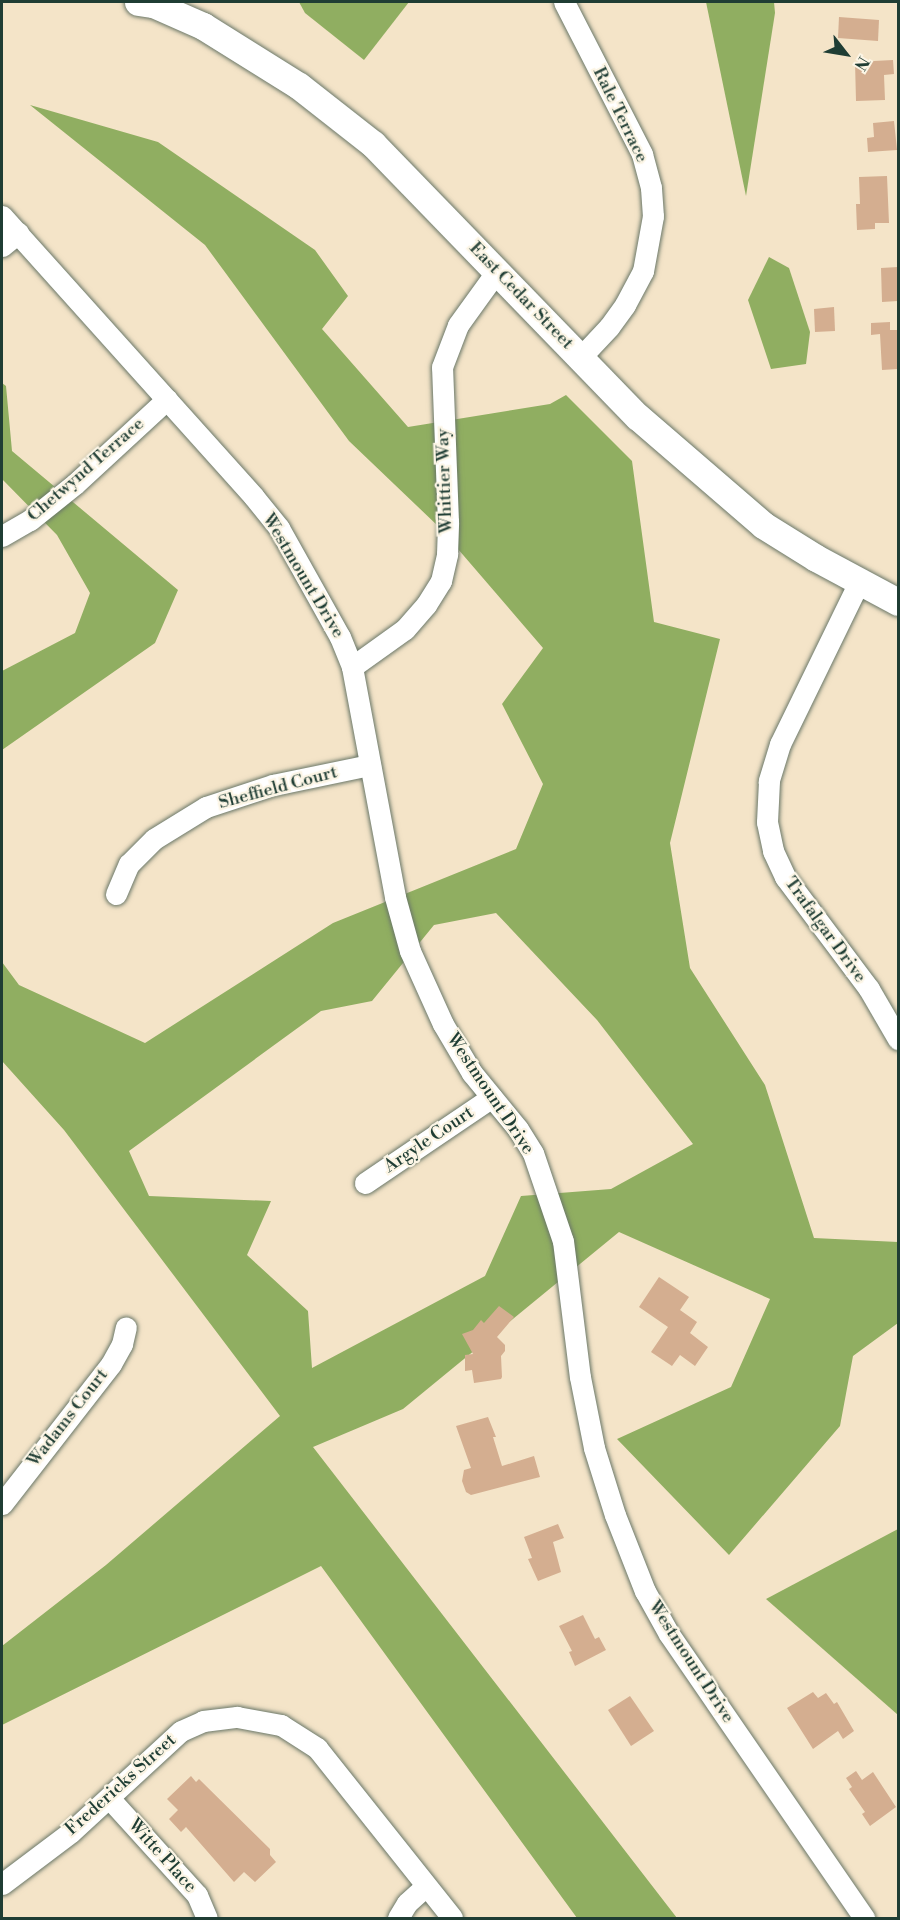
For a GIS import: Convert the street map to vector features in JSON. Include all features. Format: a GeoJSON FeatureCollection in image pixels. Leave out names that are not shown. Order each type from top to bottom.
{"type":"FeatureCollection","features":[{"type":"Feature","properties":{"kind":"main road","name":"East Cedar Street"},"geometry":{"type":"LineString","coordinates":[[138,2],[153,4],[203,26],[299,86],[373,144],[638,417],[763,525],[898,603]]}},
{"type":"Feature","properties":{"kind":"street","name":"Rale Terrace"},"geometry":{"type":"LineString","coordinates":[[564,2],[642,154],[651,188],[653,216],[643,271],[625,305],[580,358]]}},
{"type":"Feature","properties":{"kind":"street","name":"Westmount Drive"},"geometry":{"type":"LineString","coordinates":[[2,216],[10,240],[167,399],[279,528],[325,606],[352,667],[396,897],[410,951],[443,1024],[472,1073],[518,1129],[533,1153],[563,1241],[580,1377],[594,1448],[615,1515],[645,1591],[669,1634],[864,1918]]}},
{"type":"Feature","properties":{"kind":"street","name":"Whittier Way"},"geometry":{"type":"LineString","coordinates":[[352,667],[405,629],[426,605],[441,581],[447,554],[448,522],[442,367],[458,325],[497,271]]}},
{"type":"Feature","properties":{"kind":"street","name":"Chetwynd Terrace"},"geometry":{"type":"LineString","coordinates":[[2,536],[30,520],[75,484],[167,399]]}},
{"type":"Feature","properties":{"kind":"street","name":"Trafalgar Drive"},"geometry":{"type":"LineString","coordinates":[[859,582],[780,744],[769,781],[767,822],[773,851],[785,877],[868,988],[898,1039]]}},
{"type":"Feature","properties":{"kind":"street","name":"Sheffield Court"},"geometry":{"type":"LineString","coordinates":[[116,894],[129,864],[154,839],[206,807],[273,785],[370,765]]}},
{"type":"Feature","properties":{"kind":"street","name":"Argyle Court"},"geometry":{"type":"LineString","coordinates":[[365,1183],[492,1097]]}},
{"type":"Feature","properties":{"kind":"street","name":"Wadams Court"},"geometry":{"type":"LineString","coordinates":[[2,1504],[111,1364],[122,1344],[126,1328]]}},
{"type":"Feature","properties":{"kind":"street","name":"Fredericks Street"},"geometry":{"type":"LineString","coordinates":[[2,1884],[70,1832],[181,1731],[203,1721],[237,1717],[281,1725],[317,1748],[452,1918]]}},
{"type":"Feature","properties":{"kind":"street","name":"Witte Place"},"geometry":{"type":"LineString","coordinates":[[109,1798],[197,1895],[207,1918]]}},
{"type":"Feature","properties":{"kind":"street"},"geometry":{"type":"LineString","coordinates":[[398,1918],[407,1904],[426,1886]]}},
{"type":"Feature","properties":{"kind":"green space"},"geometry":{"type":"Polygon","coordinates":[[[299,2],[409,2],[364,60],[305,13],[299,2]]]}},
{"type":"Feature","properties":{"kind":"green space"},"geometry":{"type":"Polygon","coordinates":[[[706,2],[774,2],[775,13],[746,196],[706,2]]]}},
{"type":"Feature","properties":{"kind":"green space"},"geometry":{"type":"Polygon","coordinates":[[[30,105],[158,142],[315,250],[348,296],[322,329],[408,427],[550,404],[566,395],[632,461],[654,622],[720,639],[670,843],[690,968],[765,1085],[814,1238],[898,1242],[898,1323],[853,1356],[840,1426],[729,1555],[617,1439],[731,1387],[770,1299],[619,1232],[403,1409],[313,1447],[677,1918],[577,1918],[321,1566],[2,1725],[2,1646],[106,1565],[280,1416],[64,1130],[2,1061],[2,962],[19,985],[145,1043],[333,923],[516,849],[543,784],[502,704],[543,648],[439,527],[349,441],[205,245],[30,105]],[[496,913],[434,925],[372,1001],[321,1011],[129,1151],[149,1196],[271,1201],[247,1255],[308,1311],[312,1368],[485,1276],[521,1196],[611,1189],[693,1144],[597,1020],[496,913]]]}},
{"type":"Feature","properties":{"kind":"green space"},"geometry":{"type":"Polygon","coordinates":[[[769,257],[789,268],[810,332],[806,364],[771,369],[748,300],[769,257]]]}},
{"type":"Feature","properties":{"kind":"green space"},"geometry":{"type":"Polygon","coordinates":[[[2,383],[6,386],[12,451],[178,590],[155,643],[2,750],[2,671],[75,633],[90,593],[57,535],[2,479],[2,383]]]}},
{"type":"Feature","properties":{"kind":"green space"},"geometry":{"type":"Polygon","coordinates":[[[898,1529],[898,1715],[766,1599],[898,1529]]]}},
{"type":"Feature","properties":{"kind":"building"},"geometry":{"type":"Polygon","coordinates":[[[839,17],[879,20],[878,41],[838,38],[839,17]]]}},
{"type":"Feature","properties":{"kind":"building"},"geometry":{"type":"Polygon","coordinates":[[[893,60],[894,74],[884,75],[885,100],[856,101],[855,62],[893,60]]]}},
{"type":"Feature","properties":{"kind":"building"},"geometry":{"type":"Polygon","coordinates":[[[894,121],[897,150],[868,152],[867,138],[874,137],[873,123],[894,121]]]}},
{"type":"Feature","properties":{"kind":"building"},"geometry":{"type":"Polygon","coordinates":[[[887,176],[889,223],[875,223],[875,229],[857,230],[856,204],[860,204],[859,177],[887,176]]]}},
{"type":"Feature","properties":{"kind":"building"},"geometry":{"type":"Polygon","coordinates":[[[898,267],[898,301],[882,302],[881,268],[898,267]]]}},
{"type":"Feature","properties":{"kind":"building"},"geometry":{"type":"Polygon","coordinates":[[[834,307],[835,331],[815,332],[814,309],[834,307]]]}},
{"type":"Feature","properties":{"kind":"building"},"geometry":{"type":"Polygon","coordinates":[[[890,322],[890,330],[898,330],[898,369],[882,370],[880,334],[871,335],[871,323],[890,322]]]}},
{"type":"Feature","properties":{"kind":"building"},"geometry":{"type":"Polygon","coordinates":[[[659,1277],[689,1297],[680,1310],[697,1322],[690,1333],[708,1347],[695,1366],[680,1355],[672,1366],[651,1352],[668,1327],[639,1307],[659,1277]]]}},
{"type":"Feature","properties":{"kind":"building"},"geometry":{"type":"Polygon","coordinates":[[[499,1306],[514,1317],[497,1337],[505,1345],[505,1351],[501,1356],[502,1377],[474,1383],[472,1370],[465,1371],[465,1355],[473,1354],[462,1334],[473,1330],[481,1320],[484,1323],[499,1306]]]}},
{"type":"Feature","properties":{"kind":"building"},"geometry":{"type":"Polygon","coordinates":[[[488,1417],[496,1437],[493,1437],[502,1466],[534,1456],[540,1477],[471,1495],[466,1492],[462,1481],[464,1470],[471,1468],[456,1426],[488,1417]]]}},
{"type":"Feature","properties":{"kind":"building"},"geometry":{"type":"Polygon","coordinates":[[[558,1524],[564,1538],[553,1542],[561,1572],[538,1581],[528,1559],[532,1558],[524,1537],[558,1524]]]}},
{"type":"Feature","properties":{"kind":"building"},"geometry":{"type":"Polygon","coordinates":[[[583,1615],[595,1639],[599,1637],[606,1650],[575,1666],[569,1652],[572,1651],[559,1626],[583,1615]]]}},
{"type":"Feature","properties":{"kind":"building"},"geometry":{"type":"Polygon","coordinates":[[[813,1692],[818,1698],[826,1693],[834,1704],[837,1702],[854,1731],[843,1739],[838,1731],[813,1749],[787,1708],[813,1692]]]}},
{"type":"Feature","properties":{"kind":"building"},"geometry":{"type":"Polygon","coordinates":[[[630,1696],[654,1731],[631,1746],[608,1710],[630,1696]]]}},
{"type":"Feature","properties":{"kind":"building"},"geometry":{"type":"Polygon","coordinates":[[[856,1771],[862,1780],[873,1772],[896,1807],[870,1826],[862,1814],[865,1812],[849,1789],[852,1787],[846,1778],[856,1771]]]}},
{"type":"Feature","properties":{"kind":"building"},"geometry":{"type":"Polygon","coordinates":[[[191,1776],[196,1782],[199,1779],[270,1849],[270,1855],[276,1862],[255,1882],[244,1872],[234,1882],[186,1827],[181,1832],[169,1819],[178,1810],[167,1799],[191,1776]]]}}]}
